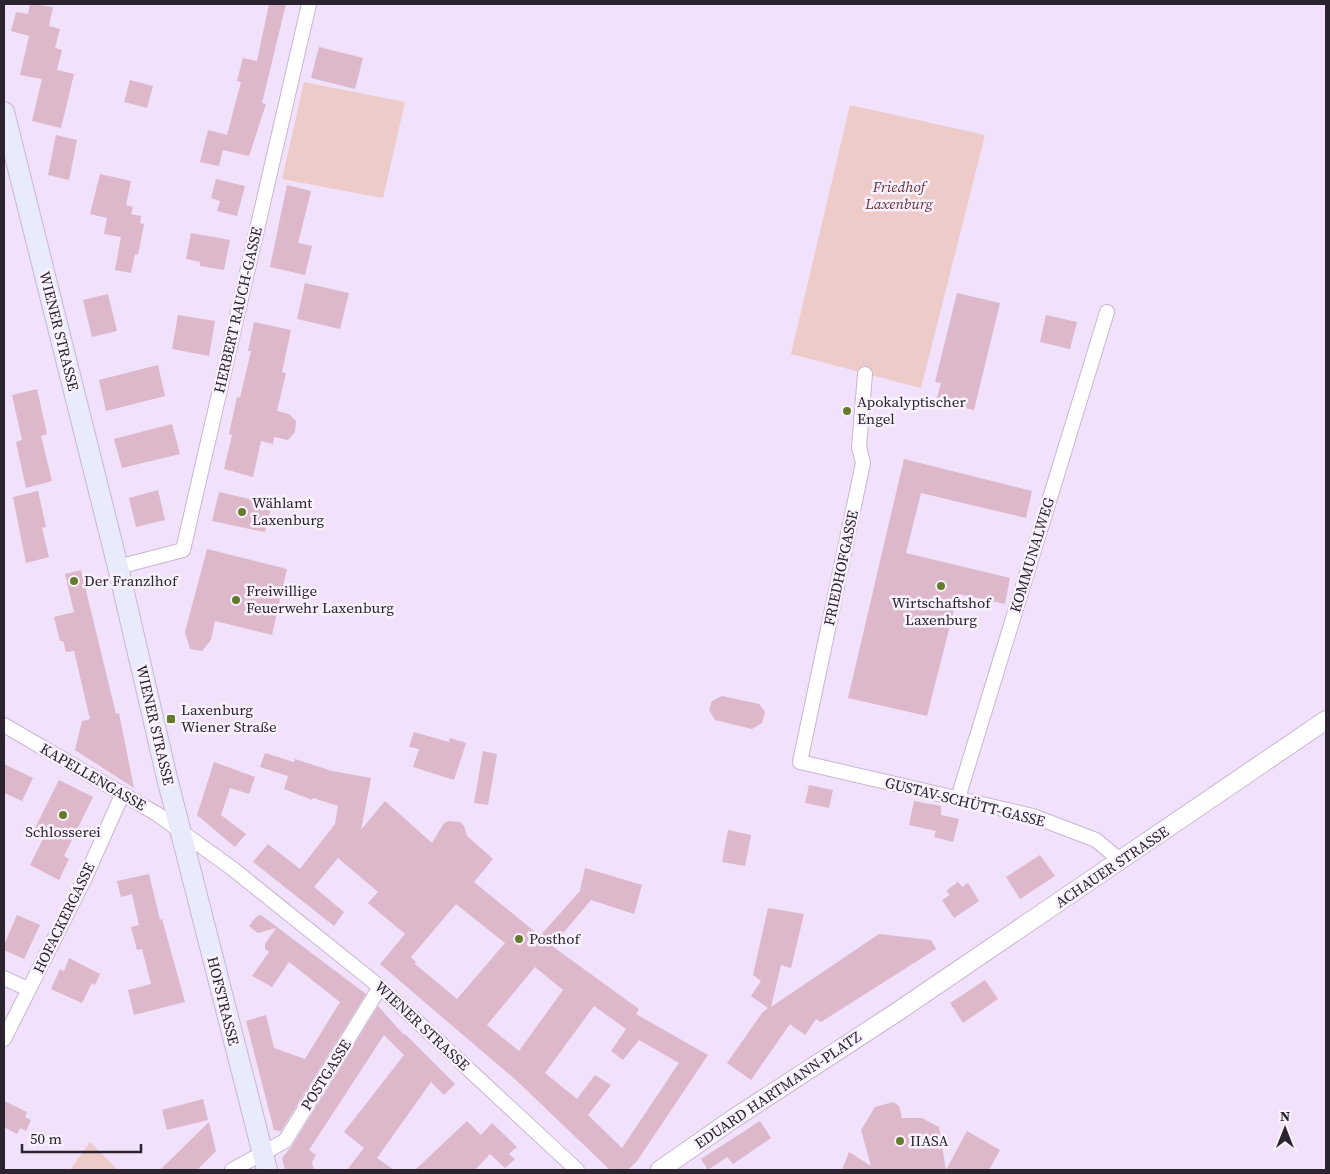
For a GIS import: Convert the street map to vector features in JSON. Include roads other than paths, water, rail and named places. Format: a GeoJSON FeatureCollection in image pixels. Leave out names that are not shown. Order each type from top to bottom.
{"type":"FeatureCollection","features":[{"type":"Feature","properties":{"kind":"main road","name":"WIENER STRASSE"},"geometry":{"type":"LineString","coordinates":[[4,112],[11,169],[118,567],[181,831]]}},
{"type":"Feature","properties":{"kind":"main road","name":"HOFSTRASSE"},"geometry":{"type":"LineString","coordinates":[[181,831],[265,1162]]}},
{"type":"Feature","properties":{"kind":"street","name":"HERBERT RAUCH-GASSE"},"geometry":{"type":"LineString","coordinates":[[118,567],[183,550],[309,4]]}},
{"type":"Feature","properties":{"kind":"street","name":"KOMMUNALWEG"},"geometry":{"type":"LineString","coordinates":[[958,798],[1107,312]]}},
{"type":"Feature","properties":{"kind":"street","name":"FRIEDHOFGASSE"},"geometry":{"type":"LineString","coordinates":[[800,762],[863,463],[859,448],[865,374]]}},
{"type":"Feature","properties":{"kind":"street","name":"ACHAUER STRASSE"},"geometry":{"type":"LineString","coordinates":[[897,1012],[1326,720]]}},
{"type":"Feature","properties":{"kind":"street","name":"KAPELLENGASSE"},"geometry":{"type":"LineString","coordinates":[[4,725],[157,814],[181,831]]}},
{"type":"Feature","properties":{"kind":"street","name":"GUSTAV-SCHÜTT-GASSE"},"geometry":{"type":"LineString","coordinates":[[800,762],[1033,816],[1096,840],[1121,861]]}},
{"type":"Feature","properties":{"kind":"street","name":"HOFACKERGASSE"},"geometry":{"type":"LineString","coordinates":[[4,1039],[85,878],[122,795]]}},
{"type":"Feature","properties":{"kind":"street","name":"WIENER STRASSE"},"geometry":{"type":"LineString","coordinates":[[181,831],[233,869],[380,987],[577,1170]]}},
{"type":"Feature","properties":{"kind":"street"},"geometry":{"type":"LineString","coordinates":[[4,978],[28,989]]}},
{"type":"Feature","properties":{"kind":"street","name":"POSTGASSE"},"geometry":{"type":"LineString","coordinates":[[232,1170],[265,1162],[285,1141],[380,987]]}},
{"type":"Feature","properties":{"kind":"street","name":"EDUARD HARTMANN-PLATZ"},"geometry":{"type":"LineString","coordinates":[[660,1170],[733,1119],[897,1012]]}},
{"type":"Feature","properties":{"kind":"place","name":"Apokalyptischer Engel"},"geometry":{"type":"Point","coordinates":[847,411]}},
{"type":"Feature","properties":{"kind":"place","name":"Wählamt Laxenburg"},"geometry":{"type":"Point","coordinates":[242,512]}},
{"type":"Feature","properties":{"kind":"place","name":"Der Franzlhof"},"geometry":{"type":"Point","coordinates":[74,581]}},
{"type":"Feature","properties":{"kind":"place","name":"Wirtschaftshof Laxenburg"},"geometry":{"type":"Point","coordinates":[941,586]}},
{"type":"Feature","properties":{"kind":"place","name":"Freiwillige Feuerwehr Laxenburg"},"geometry":{"type":"Point","coordinates":[236,600]}},
{"type":"Feature","properties":{"kind":"place","name":"Laxenburg Wiener Straße"},"geometry":{"type":"Point","coordinates":[171,719]}},
{"type":"Feature","properties":{"kind":"place","name":"Schlosserei"},"geometry":{"type":"Point","coordinates":[63,815]}},
{"type":"Feature","properties":{"kind":"place","name":"Posthof"},"geometry":{"type":"Point","coordinates":[519,939]}},
{"type":"Feature","properties":{"kind":"place","name":"IIASA"},"geometry":{"type":"Point","coordinates":[900,1141]}},
{"type":"Feature","properties":{"kind":"park label","name":"Friedhof Laxenburg"},"geometry":{"type":"Point","coordinates":[899,196]}}]}
